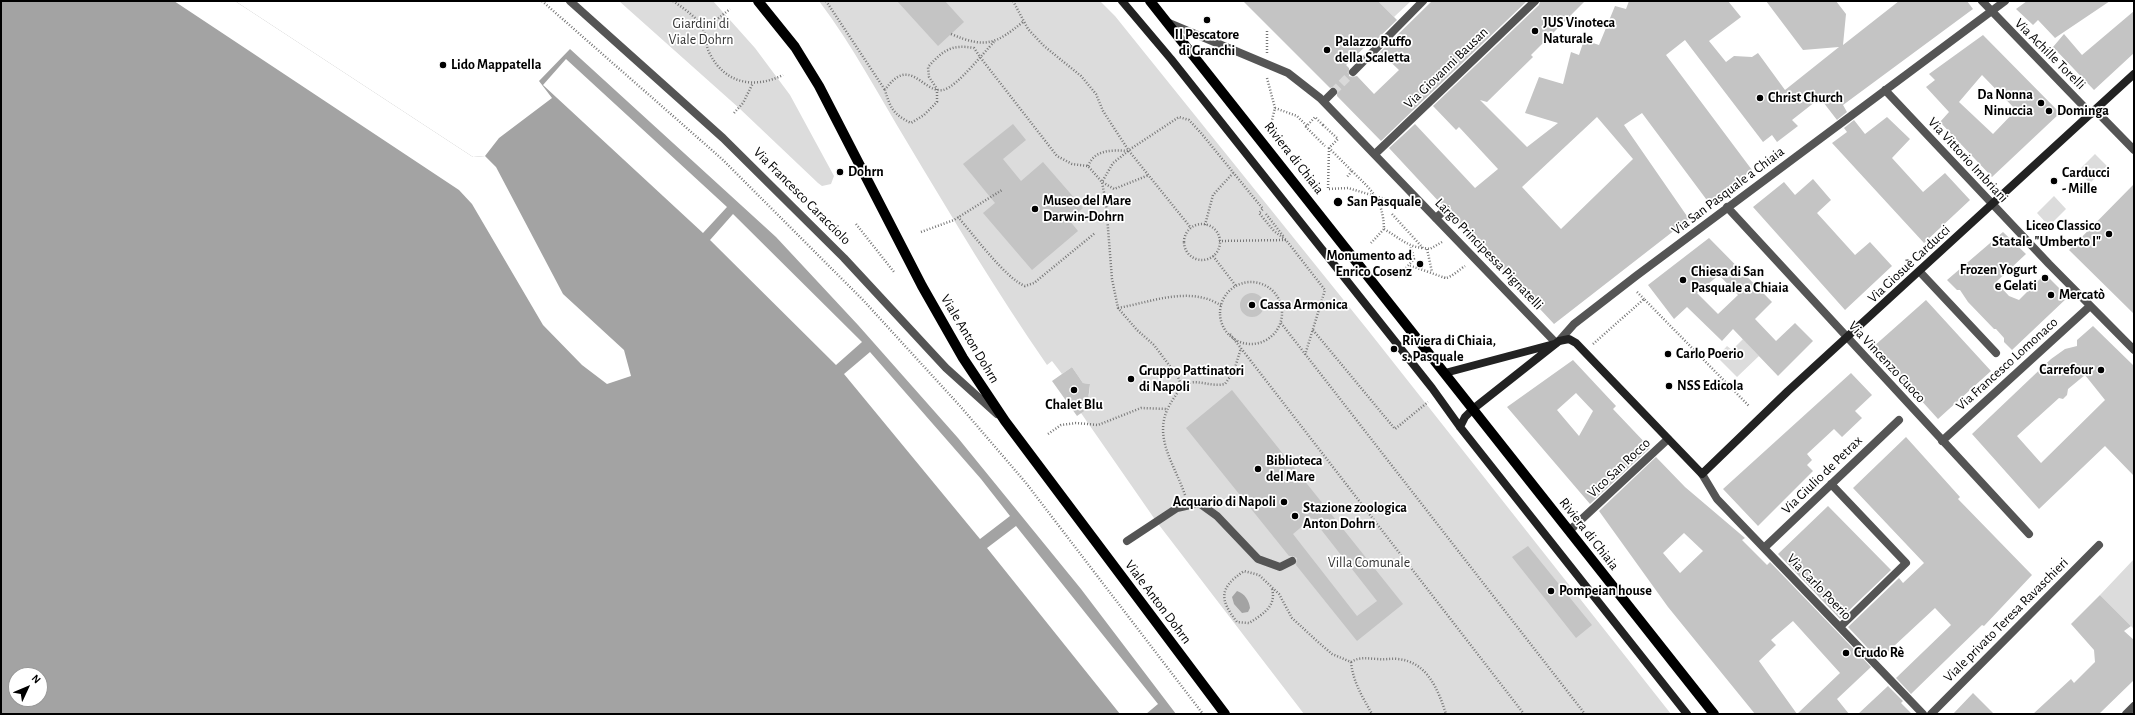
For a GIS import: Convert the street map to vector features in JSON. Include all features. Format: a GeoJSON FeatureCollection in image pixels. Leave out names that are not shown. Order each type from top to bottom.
{"type":"FeatureCollection","features":[{"type":"Feature","properties":{"kind":"main road","name":"Viale Anton Dohrn"},"geometry":{"type":"LineString","coordinates":[[758,1],[795,47],[819,86],[922,286],[963,358],[1005,421],[1225,714]]}},
{"type":"Feature","properties":{"kind":"main road","name":"Riviera di Chiaia"},"geometry":{"type":"LineString","coordinates":[[1150,1],[1169,23],[1714,714]]}},
{"type":"Feature","properties":{"kind":"street","name":"Via Francesco Caracciolo"},"geometry":{"type":"LineString","coordinates":[[570,1],[723,138],[838,253],[946,368],[1005,421]]}},
{"type":"Feature","properties":{"kind":"street"},"geometry":{"type":"LineString","coordinates":[[1122,1],[1171,59],[1391,336],[1432,388],[1460,427],[1687,714]]}},
{"type":"Feature","properties":{"kind":"street"},"geometry":{"type":"LineString","coordinates":[[1353,72],[1423,1]]}},
{"type":"Feature","properties":{"kind":"street","name":"Via Giovanni Bausan"},"geometry":{"type":"LineString","coordinates":[[1375,154],[1535,1]]}},
{"type":"Feature","properties":{"kind":"street","name":"Via Achille Torelli"},"geometry":{"type":"LineString","coordinates":[[1982,1],[1990,12],[2134,150]]}},
{"type":"Feature","properties":{"kind":"street","name":"Via San Pasquale a Chiaia"},"geometry":{"type":"LineString","coordinates":[[1473,410],[1557,342],[1574,324],[1727,207],[2005,1]]}},
{"type":"Feature","properties":{"kind":"street","name":"Largo Principessa Pignatelli"},"geometry":{"type":"LineString","coordinates":[[1169,23],[1212,43],[1288,73],[1324,101],[1557,342]]}},
{"type":"Feature","properties":{"kind":"street","name":"Via Giosuè Carducci"},"geometry":{"type":"LineString","coordinates":[[1702,474],[1788,391],[1847,339],[2134,74]]}},
{"type":"Feature","properties":{"kind":"street","name":"Via Vittorio Imbriani"},"geometry":{"type":"LineString","coordinates":[[1885,90],[1993,205],[2134,350]]}},
{"type":"Feature","properties":{"kind":"street"},"geometry":{"type":"LineString","coordinates":[[1324,101],[1333,92]]}},
{"type":"Feature","properties":{"kind":"street","name":"Via Vincenzo Cuoco"},"geometry":{"type":"LineString","coordinates":[[1727,207],[1847,339],[2029,534]]}},
{"type":"Feature","properties":{"kind":"street"},"geometry":{"type":"LineString","coordinates":[[1436,218],[1446,209]]}},
{"type":"Feature","properties":{"kind":"street"},"geometry":{"type":"LineString","coordinates":[[1920,272],[1996,353]]}},
{"type":"Feature","properties":{"kind":"street","name":"Via Francesco Lomonaco"},"geometry":{"type":"LineString","coordinates":[[1942,441],[2090,306]]}},
{"type":"Feature","properties":{"kind":"street"},"geometry":{"type":"LineString","coordinates":[[1445,373],[1566,339],[1576,343],[1702,474]]}},
{"type":"Feature","properties":{"kind":"street"},"geometry":{"type":"LineString","coordinates":[[1460,427],[1465,417],[1473,410]]}},
{"type":"Feature","properties":{"kind":"street","name":"Via Giulio de Petrax"},"geometry":{"type":"LineString","coordinates":[[1764,548],[1898,420]]}},
{"type":"Feature","properties":{"kind":"street","name":"Vico San Rocco"},"geometry":{"type":"LineString","coordinates":[[1569,531],[1668,439]]}},
{"type":"Feature","properties":{"kind":"street","name":"Via Carlo Poerio"},"geometry":{"type":"LineString","coordinates":[[1702,474],[1717,499],[1923,714]]}},
{"type":"Feature","properties":{"kind":"street"},"geometry":{"type":"LineString","coordinates":[[1831,484],[1906,563],[1840,627]]}},
{"type":"Feature","properties":{"kind":"street"},"geometry":{"type":"LineString","coordinates":[[1127,542],[1177,508],[1199,503],[1217,516],[1258,559],[1280,567],[1292,561]]}},
{"type":"Feature","properties":{"kind":"street","name":"Viale privato Teresa Ravaschieri"},"geometry":{"type":"LineString","coordinates":[[1931,714],[2099,545]]}},
{"type":"Feature","properties":{"kind":"street"},"geometry":{"type":"LineString","coordinates":[[2126,714],[2134,706]]}},
{"type":"Feature","properties":{"kind":"path"},"geometry":{"type":"LineString","coordinates":[[542,1],[722,159],[863,300],[955,400],[1026,483],[1203,714]]}},
{"type":"Feature","properties":{"kind":"path"},"geometry":{"type":"LineString","coordinates":[[673,1],[702,26],[709,53],[719,67],[732,79],[753,83],[769,81],[783,75]]}},
{"type":"Feature","properties":{"kind":"path"},"geometry":{"type":"LineString","coordinates":[[826,1],[885,90],[888,103],[897,116],[911,124],[924,115],[936,102],[937,89],[929,77],[928,67],[936,58],[955,46],[974,48],[1057,156],[1072,164],[1088,166],[1102,182],[1114,189],[1149,175]]}},
{"type":"Feature","properties":{"kind":"path"},"geometry":{"type":"LineString","coordinates":[[1013,1],[1024,21],[1044,46],[1081,76],[1096,94],[1103,111],[1129,151],[1191,228]]}},
{"type":"Feature","properties":{"kind":"path"},"geometry":{"type":"LineString","coordinates":[[702,26],[716,21],[730,9]]}},
{"type":"Feature","properties":{"kind":"path"},"geometry":{"type":"LineString","coordinates":[[885,90],[893,78],[902,75],[916,78],[937,89],[943,90],[954,83],[994,42],[1024,21]]}},
{"type":"Feature","properties":{"kind":"path"},"geometry":{"type":"LineString","coordinates":[[1267,31],[1267,59]]}},
{"type":"Feature","properties":{"kind":"path"},"geometry":{"type":"LineString","coordinates":[[951,34],[975,41],[994,42]]}},
{"type":"Feature","properties":{"kind":"path"},"geometry":{"type":"LineString","coordinates":[[1266,71],[1275,108],[1272,120]]}},
{"type":"Feature","properties":{"kind":"path"},"geometry":{"type":"LineString","coordinates":[[734,113],[747,97],[753,83]]}},
{"type":"Feature","properties":{"kind":"path"},"geometry":{"type":"LineString","coordinates":[[1275,108],[1297,116],[1325,146]]}},
{"type":"Feature","properties":{"kind":"path"},"geometry":{"type":"LineString","coordinates":[[1182,387],[1178,377],[1154,345],[1124,317],[1118,308],[1112,279],[1106,203],[1102,182],[1113,164],[1129,151],[1179,117],[1189,120],[1263,210],[1259,213],[1274,231],[1286,240]]}},
{"type":"Feature","properties":{"kind":"path"},"geometry":{"type":"LineString","coordinates":[[1307,126],[1315,117],[1338,139],[1329,148],[1328,189],[1348,188],[1408,206]]}},
{"type":"Feature","properties":{"kind":"path"},"geometry":{"type":"LineString","coordinates":[[1323,125],[1329,119]]}},
{"type":"Feature","properties":{"kind":"path"},"geometry":{"type":"LineString","coordinates":[[1329,148],[1377,196],[1384,216],[1384,229],[1371,243]]}},
{"type":"Feature","properties":{"kind":"path"},"geometry":{"type":"LineString","coordinates":[[1088,166],[1094,156],[1108,150],[1129,151]]}},
{"type":"Feature","properties":{"kind":"path"},"geometry":{"type":"LineString","coordinates":[[1347,177],[1352,171]]}},
{"type":"Feature","properties":{"kind":"path"},"geometry":{"type":"LineString","coordinates":[[1204,225],[1213,195],[1233,173]]}},
{"type":"Feature","properties":{"kind":"path"},"geometry":{"type":"LineString","coordinates":[[921,232],[958,217],[1002,190]]}},
{"type":"Feature","properties":{"kind":"path"},"geometry":{"type":"LineString","coordinates":[[1266,214],[1326,290],[1305,355]]}},
{"type":"Feature","properties":{"kind":"path"},"geometry":{"type":"LineString","coordinates":[[1392,214],[1423,248]]}},
{"type":"Feature","properties":{"kind":"path"},"geometry":{"type":"LineString","coordinates":[[958,217],[996,261],[1013,278],[1026,286],[1034,283],[1095,233]]}},
{"type":"Feature","properties":{"kind":"path"},"geometry":{"type":"LineString","coordinates":[[856,224],[892,273],[898,270]]}},
{"type":"Feature","properties":{"kind":"path"},"geometry":{"type":"LineString","coordinates":[[1204,225],[1215,230],[1219,240],[1217,252],[1207,259],[1196,259],[1186,252],[1184,240],[1191,228],[1204,225]]}},
{"type":"Feature","properties":{"kind":"path"},"geometry":{"type":"LineString","coordinates":[[1384,229],[1402,239],[1411,247],[1414,259],[1410,266],[1398,277]]}},
{"type":"Feature","properties":{"kind":"path"},"geometry":{"type":"LineString","coordinates":[[1219,240],[1286,240]]}},
{"type":"Feature","properties":{"kind":"path"},"geometry":{"type":"LineString","coordinates":[[1411,247],[1430,249],[1446,240]]}},
{"type":"Feature","properties":{"kind":"path"},"geometry":{"type":"LineString","coordinates":[[1427,249],[1432,272]]}},
{"type":"Feature","properties":{"kind":"path"},"geometry":{"type":"LineString","coordinates":[[1212,256],[1236,286]]}},
{"type":"Feature","properties":{"kind":"path"},"geometry":{"type":"LineString","coordinates":[[1410,266],[1432,272],[1442,278],[1448,278],[1468,264]]}},
{"type":"Feature","properties":{"kind":"path"},"geometry":{"type":"LineString","coordinates":[[1230,334],[1238,340],[1248,343],[1258,343],[1268,339],[1275,332],[1281,323],[1281,303],[1276,294],[1269,287],[1250,282],[1236,286],[1225,296],[1221,305],[1221,316],[1224,325],[1230,334],[1524,714]]}},
{"type":"Feature","properties":{"kind":"path"},"geometry":{"type":"LineString","coordinates":[[1637,292],[1749,406]]}},
{"type":"Feature","properties":{"kind":"path"},"geometry":{"type":"LineString","coordinates":[[1118,308],[1162,298],[1186,296],[1204,298],[1221,305]]}},
{"type":"Feature","properties":{"kind":"path"},"geometry":{"type":"LineString","coordinates":[[1592,344],[1644,299]]}},
{"type":"Feature","properties":{"kind":"path"},"geometry":{"type":"LineString","coordinates":[[1281,323],[1585,714]]}},
{"type":"Feature","properties":{"kind":"path"},"geometry":{"type":"LineString","coordinates":[[1313,330],[1395,429],[1428,402]]}},
{"type":"Feature","properties":{"kind":"path"},"geometry":{"type":"LineString","coordinates":[[1188,505],[1163,438],[1162,420],[1167,409],[1182,387],[1188,383],[1214,386],[1225,384],[1234,371],[1241,348]]}},
{"type":"Feature","properties":{"kind":"path"},"geometry":{"type":"LineString","coordinates":[[1048,434],[1061,425],[1076,423],[1098,425],[1141,408],[1167,409]]}},
{"type":"Feature","properties":{"kind":"path"},"geometry":{"type":"LineString","coordinates":[[1272,588],[1274,596],[1271,606],[1249,623],[1238,622],[1228,610],[1223,599],[1225,589],[1232,580],[1244,571],[1259,575],[1272,588],[1285,603],[1292,618],[1332,654],[1351,662],[1367,658],[1397,659],[1408,661],[1424,669],[1432,680],[1446,714]]}},
{"type":"Feature","properties":{"kind":"path"},"geometry":{"type":"LineString","coordinates":[[1351,662],[1352,674],[1357,688],[1372,714]]}},
{"type":"Feature","properties":{"kind":"green space","name":"Giardini di Viale Dohrn"},"geometry":{"type":"Polygon","coordinates":[[[619,1],[713,1],[755,48],[790,95],[834,176],[831,184],[822,186],[818,183],[739,108],[619,1]]]}},
{"type":"Feature","properties":{"kind":"green space","name":"Villa Comunale"},"geometry":{"type":"Polygon","coordinates":[[[819,1],[1100,1],[1115,16],[1367,329],[1671,714],[1304,714],[1156,521],[1081,413],[1083,395],[1089,396],[1090,384],[1083,383],[1072,367],[1062,374],[1052,361],[1047,365],[1028,338],[958,227],[854,53],[819,1]]]}},
{"type":"Feature","properties":{"kind":"green space"},"geometry":{"type":"Polygon","coordinates":[[[1378,1],[1411,1],[1394,17],[1378,1]]]}},
{"type":"Feature","properties":{"kind":"green space"},"geometry":{"type":"Polygon","coordinates":[[[2095,154],[2107,166],[2090,183],[2078,171],[2095,154]]]}},
{"type":"Feature","properties":{"kind":"green space"},"geometry":{"type":"Polygon","coordinates":[[[2054,196],[2066,209],[2049,226],[2037,213],[2054,196]]]}},
{"type":"Feature","properties":{"kind":"green space"},"geometry":{"type":"Polygon","coordinates":[[[1743,339],[1759,356],[1737,377],[1717,357],[1727,346],[1732,350],[1743,339]]]}},
{"type":"Feature","properties":{"kind":"green space"},"geometry":{"type":"Polygon","coordinates":[[[2134,559],[2134,629],[2100,595],[2134,559]]]}},
{"type":"Feature","properties":{"kind":"shaded area"},"geometry":{"type":"Polygon","coordinates":[[[1,1],[235,1],[473,157],[485,156],[499,138],[552,98],[539,81],[570,49],[776,237],[858,325],[958,438],[1081,589],[1176,714],[1,714],[1,1]]]}},
{"type":"Feature","properties":{"kind":"shaded area"},"geometry":{"type":"Polygon","coordinates":[[[1237,591],[1248,600],[1250,608],[1248,612],[1242,613],[1234,604],[1232,597],[1237,591]]]}},
{"type":"Feature","properties":{"kind":"pier"},"geometry":{"type":"Polygon","coordinates":[[[174,1],[235,1],[473,157],[485,156],[496,167],[563,294],[624,350],[631,376],[607,384],[582,365],[543,325],[472,204],[459,190],[174,1]]]}},
{"type":"Feature","properties":{"kind":"pier"},"geometry":{"type":"Polygon","coordinates":[[[566,59],[727,207],[703,233],[543,85],[566,59]]]}},
{"type":"Feature","properties":{"kind":"pier"},"geometry":{"type":"Polygon","coordinates":[[[733,214],[862,342],[836,365],[710,240],[733,214]]]}},
{"type":"Feature","properties":{"kind":"pier"},"geometry":{"type":"Polygon","coordinates":[[[870,352],[981,479],[1010,516],[980,539],[844,374],[870,352]]]}},
{"type":"Feature","properties":{"kind":"pier"},"geometry":{"type":"Polygon","coordinates":[[[1016,526],[1158,704],[1146,714],[1120,714],[987,548],[1016,526]]]}},
{"type":"Feature","properties":{"kind":"building"},"geometry":{"type":"Polygon","coordinates":[[[897,1],[945,1],[964,22],[938,46],[897,1]]]}},
{"type":"Feature","properties":{"kind":"building"},"geometry":{"type":"Polygon","coordinates":[[[1243,1],[1378,1],[1397,20],[1372,44],[1370,42],[1346,65],[1349,68],[1349,76],[1357,76],[1374,94],[1399,70],[1380,52],[1432,1],[1527,1],[1381,141],[1337,96],[1337,88],[1330,88],[1243,1]]]}},
{"type":"Feature","properties":{"kind":"building"},"geometry":{"type":"Polygon","coordinates":[[[1540,1],[1585,1],[1531,55],[1533,57],[1487,102],[1480,100],[1527,147],[1558,123],[1525,113],[1539,77],[1563,84],[1571,52],[1579,55],[1584,40],[1599,45],[1615,6],[1626,9],[1629,1],[1728,1],[1741,17],[1709,41],[1726,62],[1734,56],[1752,57],[1758,53],[1785,90],[1839,47],[1803,50],[1766,1],[1836,1],[1846,14],[1843,45],[1899,1],[1967,1],[1973,9],[1843,105],[1847,112],[1837,120],[1820,98],[1792,120],[1798,126],[1777,142],[1772,135],[1763,142],[1685,40],[1666,55],[1752,170],[1709,203],[1642,113],[1624,125],[1689,219],[1554,324],[1450,213],[1450,205],[1442,205],[1389,148],[1415,124],[1475,188],[1498,169],[1459,127],[1456,130],[1433,106],[1539,5],[1540,1]],[[1597,117],[1522,187],[1561,229],[1633,159],[1597,117]]]}},
{"type":"Feature","properties":{"kind":"building"},"geometry":{"type":"Polygon","coordinates":[[[2027,1],[2110,1],[2055,38],[2038,20],[2033,25],[2016,9],[2027,1]]]}},
{"type":"Feature","properties":{"kind":"building"},"geometry":{"type":"Polygon","coordinates":[[[2134,11],[2134,53],[2094,90],[2053,47],[2064,34],[2082,55],[2134,11]]]}},
{"type":"Feature","properties":{"kind":"building"},"geometry":{"type":"Polygon","coordinates":[[[1983,35],[2060,113],[1992,177],[1940,122],[1949,112],[1926,87],[1935,80],[1929,74],[1983,35]],[[1982,75],[1959,102],[1993,134],[2016,110],[1982,75]]]}},
{"type":"Feature","properties":{"kind":"building"},"geometry":{"type":"Polygon","coordinates":[[[1887,117],[1910,139],[1892,158],[1923,192],[1945,173],[1970,200],[1924,243],[1832,143],[1847,132],[1844,128],[1854,120],[1865,134],[1887,117]]]}},
{"type":"Feature","properties":{"kind":"building"},"geometry":{"type":"Polygon","coordinates":[[[1013,124],[1026,140],[1003,159],[1021,181],[1043,162],[1083,208],[1069,220],[1078,231],[1032,270],[983,213],[995,203],[963,164],[1013,124]]]}},
{"type":"Feature","properties":{"kind":"building"},"geometry":{"type":"Polygon","coordinates":[[[1813,179],[1831,200],[1817,213],[1855,255],[1870,242],[1892,266],[1845,310],[1753,207],[1784,182],[1795,195],[1813,179]]]}},
{"type":"Feature","properties":{"kind":"building","name":"Liceo Classico Statale \"Umberto I\""},"geometry":{"type":"Polygon","coordinates":[[[2134,184],[2134,314],[2069,250],[2134,184]]]}},
{"type":"Feature","properties":{"kind":"building"},"geometry":{"type":"Polygon","coordinates":[[[2003,232],[2026,254],[1996,282],[2009,296],[2019,300],[2045,274],[2068,297],[2012,350],[2004,342],[2004,338],[1996,329],[1994,329],[1968,302],[1960,290],[1957,290],[1947,280],[2003,232]]]}},
{"type":"Feature","properties":{"kind":"building"},"geometry":{"type":"Polygon","coordinates":[[[1709,238],[1772,302],[1755,319],[1776,341],[1795,323],[1813,341],[1778,376],[1733,329],[1722,341],[1687,307],[1674,319],[1648,285],[1709,238]],[[1719,275],[1697,293],[1718,314],[1738,295],[1719,275]]]}},
{"type":"Feature","properties":{"kind":"building","name":"Cassa Armonica"},"geometry":{"type":"Polygon","coordinates":[[[1252,293],[1261,296],[1264,305],[1261,314],[1252,317],[1243,314],[1240,305],[1243,296],[1252,293]]]}},
{"type":"Feature","properties":{"kind":"building"},"geometry":{"type":"Polygon","coordinates":[[[1926,300],[1991,371],[1938,419],[1873,347],[1926,300]]]}},
{"type":"Feature","properties":{"kind":"building"},"geometry":{"type":"Polygon","coordinates":[[[2093,326],[2134,366],[2134,476],[2105,446],[2039,509],[1972,434],[2051,359],[2065,349],[2077,346],[2077,340],[2093,326]],[[2085,375],[2068,389],[2067,395],[2063,399],[2059,398],[2017,436],[2041,463],[2105,400],[2085,375]]]}},
{"type":"Feature","properties":{"kind":"building"},"geometry":{"type":"Polygon","coordinates":[[[1573,360],[1616,406],[1613,409],[1650,448],[1590,504],[1507,407],[1573,360]],[[1576,393],[1557,410],[1579,436],[1593,411],[1576,393]]]}},
{"type":"Feature","properties":{"kind":"building","name":"Chalet Blu"},"geometry":{"type":"Polygon","coordinates":[[[1072,367],[1083,383],[1090,384],[1087,409],[1077,416],[1052,381],[1072,367]]]}},
{"type":"Feature","properties":{"kind":"building"},"geometry":{"type":"Polygon","coordinates":[[[1851,373],[1872,395],[1855,411],[1862,418],[1842,437],[1834,429],[1807,454],[1812,460],[1807,465],[1813,471],[1758,526],[1723,489],[1851,373]]]}},
{"type":"Feature","properties":{"kind":"building"},"geometry":{"type":"Polygon","coordinates":[[[1232,390],[1403,604],[1357,641],[1296,565],[1297,558],[1289,556],[1186,428],[1232,390]],[[1312,518],[1293,534],[1357,616],[1377,601],[1312,518]]]}},
{"type":"Feature","properties":{"kind":"building"},"geometry":{"type":"Polygon","coordinates":[[[1906,437],[1960,497],[1958,499],[2032,575],[1984,626],[1982,625],[1911,694],[1896,678],[1951,625],[1935,608],[1879,660],[1848,627],[1899,578],[1903,583],[1924,563],[1853,488],[1906,437]]]}},
{"type":"Feature","properties":{"kind":"building"},"geometry":{"type":"Polygon","coordinates":[[[1656,457],[1685,487],[1745,538],[1742,540],[1767,565],[1770,562],[1871,667],[1837,699],[1849,714],[1797,714],[1755,714],[1668,607],[1599,511],[1656,457]],[[1684,533],[1663,553],[1680,573],[1703,551],[1684,533]],[[1793,621],[1771,640],[1776,645],[1759,661],[1797,714],[1840,673],[1793,621]]]}},
{"type":"Feature","properties":{"kind":"building"},"geometry":{"type":"Polygon","coordinates":[[[1828,506],[1891,570],[1840,619],[1778,554],[1828,506]]]}},
{"type":"Feature","properties":{"kind":"building","name":"Pompeian house"},"geometry":{"type":"Polygon","coordinates":[[[1528,546],[1592,625],[1576,638],[1512,557],[1528,546]]]}},
{"type":"Feature","properties":{"kind":"building"},"geometry":{"type":"Polygon","coordinates":[[[2100,595],[2131,626],[2124,631],[2134,640],[2134,680],[2099,714],[2033,714],[2071,679],[2074,683],[2095,662],[2094,650],[2071,624],[2100,595]]]}},
{"type":"Feature","properties":{"kind":"building"},"geometry":{"type":"Polygon","coordinates":[[[1888,686],[1903,701],[1901,703],[1912,714],[1858,714],[1888,686]]]}},
{"type":"Feature","properties":{"kind":"building"},"geometry":{"type":"Polygon","coordinates":[[[1973,693],[1994,714],[1953,714],[1973,693]]]}},
{"type":"Feature","properties":{"kind":"tunnel"},"geometry":{"type":"LineString","coordinates":[[1333,92],[1353,72]]}},
{"type":"Feature","properties":{"kind":"place","name":"Il Pescatore di Granchi"},"geometry":{"type":"Point","coordinates":[1207,20]}},
{"type":"Feature","properties":{"kind":"place","name":"JUS Vinoteca Naturale"},"geometry":{"type":"Point","coordinates":[1535,31]}},
{"type":"Feature","properties":{"kind":"place","name":"Palazzo Ruffo della Scaletta"},"geometry":{"type":"Point","coordinates":[1327,50]}},
{"type":"Feature","properties":{"kind":"place","name":"Lido Mappatella"},"geometry":{"type":"Point","coordinates":[443,65]}},
{"type":"Feature","properties":{"kind":"place","name":"Christ Church"},"geometry":{"type":"Point","coordinates":[1760,98]}},
{"type":"Feature","properties":{"kind":"place","name":"Da Nonna Ninuccia"},"geometry":{"type":"Point","coordinates":[2041,103]}},
{"type":"Feature","properties":{"kind":"place","name":"Dominga"},"geometry":{"type":"Point","coordinates":[2049,111]}},
{"type":"Feature","properties":{"kind":"place","name":"Dohrn"},"geometry":{"type":"Point","coordinates":[840,172]}},
{"type":"Feature","properties":{"kind":"place","name":"Carducci - Mille"},"geometry":{"type":"Point","coordinates":[2054,181]}},
{"type":"Feature","properties":{"kind":"place","name":"San Pasquale"},"geometry":{"type":"Point","coordinates":[1338,202]}},
{"type":"Feature","properties":{"kind":"place","name":"Museo del Mare Darwin-Dohrn"},"geometry":{"type":"Point","coordinates":[1035,209]}},
{"type":"Feature","properties":{"kind":"place","name":"Liceo Classico Statale \"Umberto I\""},"geometry":{"type":"Point","coordinates":[2109,234]}},
{"type":"Feature","properties":{"kind":"place","name":"Monumento ad Enrico Cosenz"},"geometry":{"type":"Point","coordinates":[1420,264]}},
{"type":"Feature","properties":{"kind":"place","name":"Frozen Yogurt e Gelati"},"geometry":{"type":"Point","coordinates":[2045,278]}},
{"type":"Feature","properties":{"kind":"place","name":"Chiesa di San Pasquale a Chiaia"},"geometry":{"type":"Point","coordinates":[1683,280]}},
{"type":"Feature","properties":{"kind":"place","name":"Mercatò"},"geometry":{"type":"Point","coordinates":[2051,295]}},
{"type":"Feature","properties":{"kind":"place","name":"Cassa Armonica"},"geometry":{"type":"Point","coordinates":[1252,305]}},
{"type":"Feature","properties":{"kind":"place","name":"Riviera di Chiaia, s. Pasquale"},"geometry":{"type":"Point","coordinates":[1394,349]}},
{"type":"Feature","properties":{"kind":"place","name":"Carlo Poerio"},"geometry":{"type":"Point","coordinates":[1668,354]}},
{"type":"Feature","properties":{"kind":"place","name":"Carrefour"},"geometry":{"type":"Point","coordinates":[2101,370]}},
{"type":"Feature","properties":{"kind":"place","name":"Gruppo Pattinatori di Napoli"},"geometry":{"type":"Point","coordinates":[1131,379]}},
{"type":"Feature","properties":{"kind":"place","name":"NSS Edicola"},"geometry":{"type":"Point","coordinates":[1669,386]}},
{"type":"Feature","properties":{"kind":"place","name":"Chalet Blu"},"geometry":{"type":"Point","coordinates":[1074,390]}},
{"type":"Feature","properties":{"kind":"place","name":"Biblioteca del Mare"},"geometry":{"type":"Point","coordinates":[1258,469]}},
{"type":"Feature","properties":{"kind":"place","name":"Acquario di Napoli"},"geometry":{"type":"Point","coordinates":[1284,502]}},
{"type":"Feature","properties":{"kind":"place","name":"Stazione zoologica Anton Dohrn"},"geometry":{"type":"Point","coordinates":[1295,516]}},
{"type":"Feature","properties":{"kind":"place","name":"Pompeian house"},"geometry":{"type":"Point","coordinates":[1551,591]}},
{"type":"Feature","properties":{"kind":"place","name":"Crudo Rè"},"geometry":{"type":"Point","coordinates":[1846,653]}}]}
